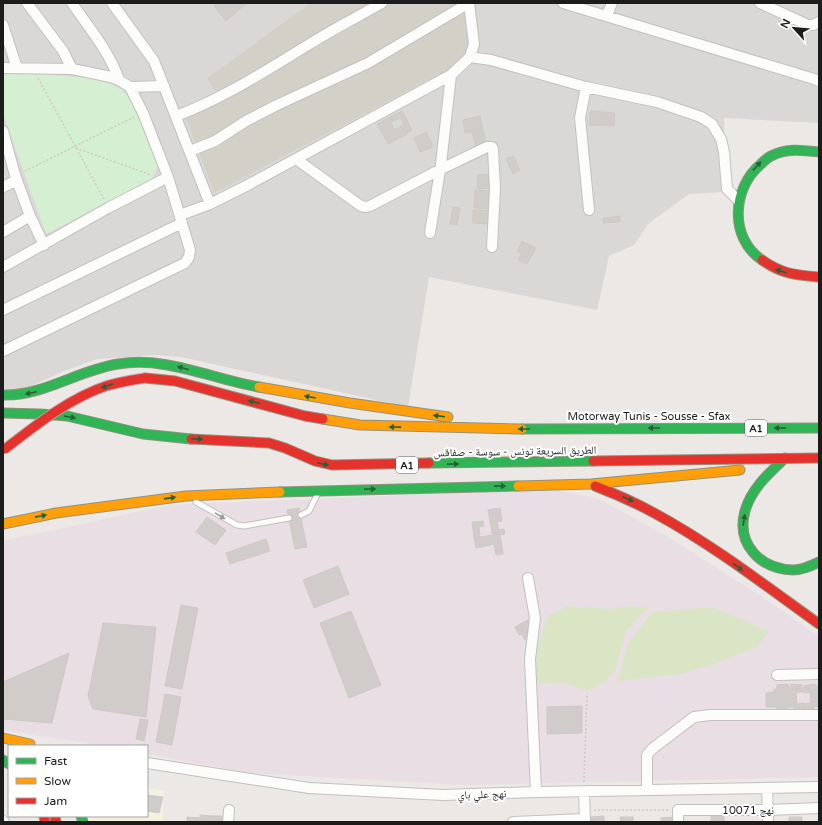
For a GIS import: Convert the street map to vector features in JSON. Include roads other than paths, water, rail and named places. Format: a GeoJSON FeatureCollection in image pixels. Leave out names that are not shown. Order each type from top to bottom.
{"type":"FeatureCollection","features":[{"type":"Feature","properties":{"kind":"main road"},"geometry":{"type":"LineString","coordinates":[[819,152],[808,149],[789,150],[776,153],[764,159],[745,182],[739,201],[738,211],[740,231],[748,249],[755,257],[768,266],[782,272],[819,277]]}},
{"type":"Feature","properties":{"kind":"main road","name":"الطريق السريعة تونس - سوسة - صفاقس"},"geometry":{"type":"LineString","coordinates":[[3,395],[35,393],[105,366],[130,362],[154,363],[178,366],[233,382],[296,395],[384,409],[478,421],[504,429]]}},
{"type":"Feature","properties":{"kind":"main road","name":"Motorway Tunis - Sousse - Sfax"},"geometry":{"type":"LineString","coordinates":[[4,450],[55,411],[82,395],[114,383],[145,378],[175,381],[306,416],[338,422],[381,426],[504,429],[819,428]]}},
{"type":"Feature","properties":{"kind":"main road","name":"الطريق السريعة تونس - سوسة - صفاقس"},"geometry":{"type":"LineString","coordinates":[[3,413],[25,412],[61,415],[111,428],[152,436],[269,443],[283,447],[310,460],[332,465],[819,458]]}},
{"type":"Feature","properties":{"kind":"main road"},"geometry":{"type":"LineString","coordinates":[[3,524],[56,513],[186,496],[320,490],[591,484],[735,471],[751,466],[761,458]]}},
{"type":"Feature","properties":{"kind":"main road"},"geometry":{"type":"LineString","coordinates":[[785,458],[758,484],[752,495],[743,521],[742,528],[745,540],[757,558],[780,569],[800,570],[819,562]]}},
{"type":"Feature","properties":{"kind":"main road"},"geometry":{"type":"LineString","coordinates":[[591,484],[630,500],[670,521],[715,550],[819,624]]}},
{"type":"Feature","properties":{"kind":"main road"},"geometry":{"type":"LineString","coordinates":[[3,738],[27,745],[40,745]]}},
{"type":"Feature","properties":{"kind":"street"},"geometry":{"type":"LineString","coordinates":[[27,3],[63,51],[72,69]]}},
{"type":"Feature","properties":{"kind":"street"},"geometry":{"type":"LineString","coordinates":[[72,3],[106,52],[114,66],[119,80]]}},
{"type":"Feature","properties":{"kind":"street"},"geometry":{"type":"LineString","coordinates":[[112,3],[154,61],[210,204]]}},
{"type":"Feature","properties":{"kind":"street"},"geometry":{"type":"LineString","coordinates":[[176,116],[214,100],[236,88],[346,22],[382,3]]}},
{"type":"Feature","properties":{"kind":"street"},"geometry":{"type":"LineString","coordinates":[[3,310],[246,186],[451,76],[470,57],[474,44],[469,3],[368,63],[277,105],[246,121],[215,141],[190,151]]}},
{"type":"Feature","properties":{"kind":"street"},"geometry":{"type":"LineString","coordinates":[[563,3],[607,15],[819,81]]}},
{"type":"Feature","properties":{"kind":"street"},"geometry":{"type":"LineString","coordinates":[[607,15],[612,3]]}},
{"type":"Feature","properties":{"kind":"street"},"geometry":{"type":"LineString","coordinates":[[760,3],[808,25],[819,23]]}},
{"type":"Feature","properties":{"kind":"street"},"geometry":{"type":"LineString","coordinates":[[3,25],[17,68]]}},
{"type":"Feature","properties":{"kind":"street"},"geometry":{"type":"LineString","coordinates":[[470,57],[498,62],[586,87],[657,102],[701,117],[712,124],[721,139],[728,189],[739,201]]}},
{"type":"Feature","properties":{"kind":"street"},"geometry":{"type":"LineString","coordinates":[[3,68],[72,69],[101,74],[119,80],[130,87],[143,113],[165,179],[181,219],[190,250],[189,257],[185,263],[3,351]]}},
{"type":"Feature","properties":{"kind":"street"},"geometry":{"type":"LineString","coordinates":[[430,233],[441,169],[451,76]]}},
{"type":"Feature","properties":{"kind":"street"},"geometry":{"type":"LineString","coordinates":[[130,87],[164,86]]}},
{"type":"Feature","properties":{"kind":"street"},"geometry":{"type":"LineString","coordinates":[[586,87],[580,118],[589,210]]}},
{"type":"Feature","properties":{"kind":"street"},"geometry":{"type":"LineString","coordinates":[[3,131],[16,177],[30,216],[44,245]]}},
{"type":"Feature","properties":{"kind":"street"},"geometry":{"type":"LineString","coordinates":[[296,159],[361,206],[366,208],[441,169],[487,147],[492,147],[495,189],[492,248]]}},
{"type":"Feature","properties":{"kind":"street"},"geometry":{"type":"LineString","coordinates":[[3,187],[16,177]]}},
{"type":"Feature","properties":{"kind":"street"},"geometry":{"type":"LineString","coordinates":[[3,267],[108,208],[165,179]]}},
{"type":"Feature","properties":{"kind":"street"},"geometry":{"type":"LineString","coordinates":[[3,232],[30,216]]}},
{"type":"Feature","properties":{"kind":"street"},"geometry":{"type":"LineString","coordinates":[[528,578],[535,618],[530,659],[536,792]]}},
{"type":"Feature","properties":{"kind":"street"},"geometry":{"type":"LineString","coordinates":[[777,675],[819,674]]}},
{"type":"Feature","properties":{"kind":"street"},"geometry":{"type":"LineString","coordinates":[[647,790],[647,755],[652,749],[694,717],[710,715],[819,715]]}},
{"type":"Feature","properties":{"kind":"street","name":"نهج علي باي"},"geometry":{"type":"LineString","coordinates":[[148,763],[309,788],[443,795],[819,787]]}},
{"type":"Feature","properties":{"kind":"street"},"geometry":{"type":"LineString","coordinates":[[767,788],[768,822]]}},
{"type":"Feature","properties":{"kind":"street"},"geometry":{"type":"LineString","coordinates":[[513,822],[584,817],[584,792]]}},
{"type":"Feature","properties":{"kind":"street","name":"نهج 10071"},"geometry":{"type":"LineString","coordinates":[[678,822],[678,810],[768,810],[819,808]]}},
{"type":"Feature","properties":{"kind":"street"},"geometry":{"type":"LineString","coordinates":[[228,810],[228,822]]}},
{"type":"Feature","properties":{"kind":"lane"},"geometry":{"type":"LineString","coordinates":[[301,515],[305,514],[311,507],[320,490]]}},
{"type":"Feature","properties":{"kind":"lane"},"geometry":{"type":"LineString","coordinates":[[186,496],[237,525],[244,526],[289,518]]}}]}
